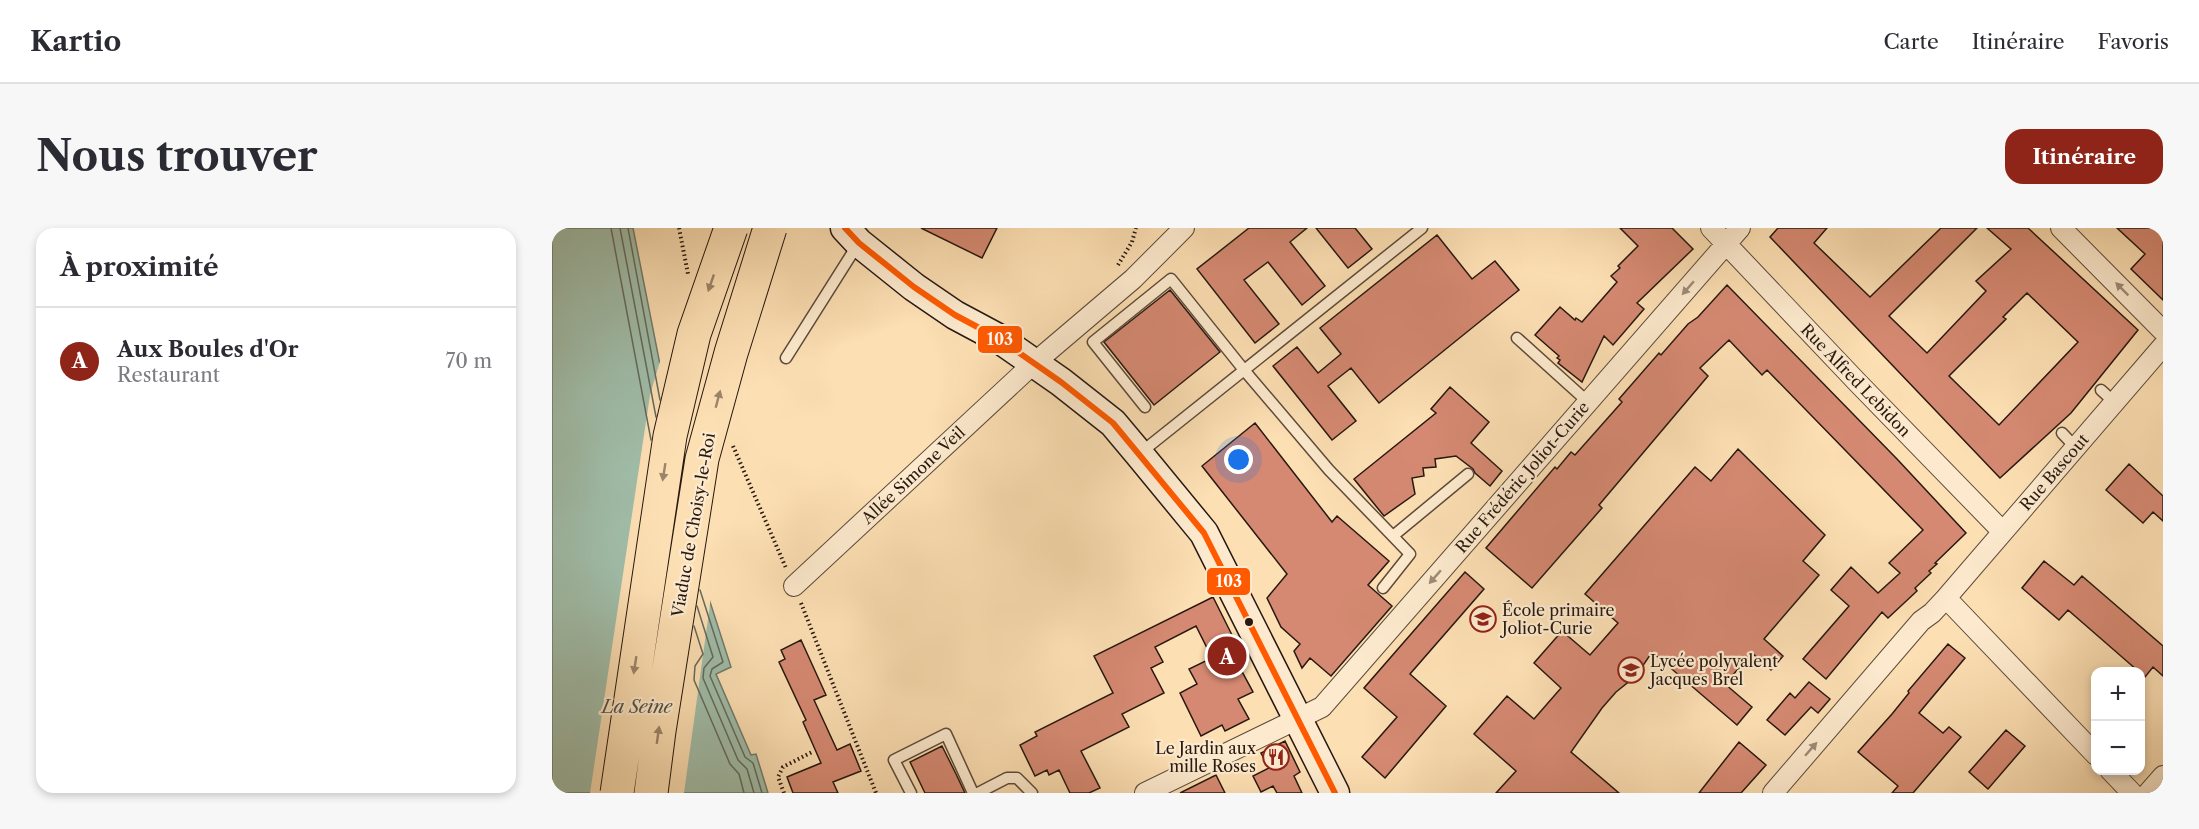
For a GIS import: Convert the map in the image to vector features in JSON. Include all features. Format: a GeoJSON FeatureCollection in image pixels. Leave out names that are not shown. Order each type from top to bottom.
{"type":"FeatureCollection","features":[{"type":"Feature","properties":{"kind":"highway","name":"Viaduc de Choisy-le-Roi"},"geometry":{"type":"LineString","coordinates":[[617,793],[670,436],[694,334],[731,228]]}},
{"type":"Feature","properties":{"kind":"highway","name":"Viaduc de Choisy-le-Roi"},"geometry":{"type":"LineString","coordinates":[[651,793],[702,459],[730,353],[770,228]]}},
{"type":"Feature","properties":{"kind":"main road"},"geometry":{"type":"LineString","coordinates":[[852,235],[914,288],[955,315],[998,338],[1061,382],[1113,423],[1204,533],[1335,793]]}},
{"type":"Feature","properties":{"kind":"street","name":"Allée Simone Veil"},"geometry":{"type":"LineString","coordinates":[[794,586],[1033,364],[1133,279],[1184,228]]}},
{"type":"Feature","properties":{"kind":"street","name":"Rue Alfred Lebidon"},"geometry":{"type":"LineString","coordinates":[[1711,228],[1857,383],[2002,531]]}},
{"type":"Feature","properties":{"kind":"street","name":"Rue Frédéric Joliot-Curie"},"geometry":{"type":"LineString","coordinates":[[1145,793],[1322,707],[1740,228]]}},
{"type":"Feature","properties":{"kind":"street"},"geometry":{"type":"LineString","coordinates":[[2061,228],[2163,331]]}},
{"type":"Feature","properties":{"kind":"street","name":"Rue Bascout"},"geometry":{"type":"LineString","coordinates":[[1773,793],[1921,621],[1946,598],[2076,448],[2108,397],[2163,345]]}},
{"type":"Feature","properties":{"kind":"street"},"geometry":{"type":"LineString","coordinates":[[1946,598],[2091,750]]}},
{"type":"Feature","properties":{"kind":"street"},"geometry":{"type":"LineString","coordinates":[[2114,775],[2132,793]]}},
{"type":"Feature","properties":{"kind":"street"},"geometry":{"type":"LineString","coordinates":[[2148,793],[2163,776]]}},
{"type":"Feature","properties":{"kind":"lane"},"geometry":{"type":"LineString","coordinates":[[1139,454],[1422,228]]}},
{"type":"Feature","properties":{"kind":"lane"},"geometry":{"type":"LineString","coordinates":[[786,358],[852,235]]}},
{"type":"Feature","properties":{"kind":"lane"},"geometry":{"type":"LineString","coordinates":[[1145,407],[1093,342],[1172,279],[1244,370],[1329,470],[1410,554],[1383,588]]}},
{"type":"Feature","properties":{"kind":"lane"},"geometry":{"type":"LineString","coordinates":[[1516,338],[1588,402]]}},
{"type":"Feature","properties":{"kind":"lane"},"geometry":{"type":"LineString","coordinates":[[2062,433],[2076,448]]}},
{"type":"Feature","properties":{"kind":"lane"},"geometry":{"type":"LineString","coordinates":[[1393,536],[1468,474]]}},
{"type":"Feature","properties":{"kind":"lane"},"geometry":{"type":"LineString","coordinates":[[911,793],[894,760],[946,735],[973,793]]}},
{"type":"Feature","properties":{"kind":"lane"},"geometry":{"type":"LineString","coordinates":[[978,793],[1007,778],[1017,778],[1032,793]]}},
{"type":"Feature","properties":{"kind":"path"},"geometry":{"type":"LineString","coordinates":[[679,228],[689,286]]}},
{"type":"Feature","properties":{"kind":"path"},"geometry":{"type":"LineString","coordinates":[[1118,265],[1136,228]]}},
{"type":"Feature","properties":{"kind":"path"},"geometry":{"type":"LineString","coordinates":[[733,445],[794,586],[876,793]]}},
{"type":"Feature","properties":{"kind":"path"},"geometry":{"type":"LineString","coordinates":[[784,793],[778,777],[783,767],[812,752]]}},
{"type":"Feature","properties":{"kind":"water","name":"La Seine"},"geometry":{"type":"Polygon","coordinates":[[[552,228],[633,228],[702,577],[731,667],[716,674],[751,755],[756,754],[768,793],[552,793],[552,228]]]}},
{"type":"Feature","properties":{"kind":"pier"},"geometry":{"type":"Polygon","coordinates":[[[661,358],[711,597],[684,793],[590,793],[650,395],[661,358]]]}},
{"type":"Feature","properties":{"kind":"building"},"geometry":{"type":"Polygon","coordinates":[[[921,228],[997,228],[982,258],[921,228]]]}},
{"type":"Feature","properties":{"kind":"building"},"geometry":{"type":"Polygon","coordinates":[[[1249,228],[1307,228],[1290,242],[1325,286],[1302,305],[1268,262],[1244,280],[1279,324],[1255,343],[1197,269],[1249,228]]]}},
{"type":"Feature","properties":{"kind":"building"},"geometry":{"type":"Polygon","coordinates":[[[1316,228],[1355,228],[1372,249],[1348,268],[1316,228]]]}},
{"type":"Feature","properties":{"kind":"building"},"geometry":{"type":"Polygon","coordinates":[[[1620,228],[1672,228],[1693,249],[1637,303],[1644,309],[1613,345],[1604,336],[1582,382],[1558,363],[1559,356],[1535,335],[1560,307],[1575,320],[1576,318],[1582,322],[1617,282],[1611,276],[1638,246],[1620,228]]]}},
{"type":"Feature","properties":{"kind":"building"},"geometry":{"type":"Polygon","coordinates":[[[1778,228],[1827,228],[1814,243],[1870,297],[1941,228],[1977,228],[1889,316],[1927,353],[1986,291],[1976,281],[2011,249],[1987,228],[2028,228],[2138,330],[2071,413],[2000,478],[1770,237],[1778,228]],[[2027,293],[2003,317],[2006,319],[1949,376],[1999,425],[2078,342],[2027,293]]]}},
{"type":"Feature","properties":{"kind":"building"},"geometry":{"type":"Polygon","coordinates":[[[2117,228],[2163,228],[2163,300],[2131,269],[2145,254],[2117,228]]]}},
{"type":"Feature","properties":{"kind":"building"},"geometry":{"type":"Polygon","coordinates":[[[1437,235],[1472,279],[1495,261],[1519,290],[1379,403],[1351,368],[1328,386],[1356,421],[1332,440],[1273,366],[1297,347],[1318,373],[1341,354],[1320,328],[1437,235]]]}},
{"type":"Feature","properties":{"kind":"building"},"geometry":{"type":"Polygon","coordinates":[[[1727,285],[1966,533],[1935,563],[1937,564],[1929,571],[1931,573],[1915,588],[1917,591],[1888,618],[1882,612],[1826,679],[1803,659],[1849,606],[1831,590],[1851,567],[1878,593],[1900,573],[1889,563],[1923,530],[1767,370],[1762,375],[1729,340],[1700,368],[1708,376],[1599,505],[1602,508],[1532,588],[1486,548],[1555,467],[1557,469],[1571,452],[1575,455],[1622,402],[1619,399],[1659,353],[1661,355],[1727,285]]]}},
{"type":"Feature","properties":{"kind":"building"},"geometry":{"type":"Polygon","coordinates":[[[1170,290],[1220,352],[1154,405],[1104,342],[1170,290]]]}},
{"type":"Feature","properties":{"kind":"building"},"geometry":{"type":"Polygon","coordinates":[[[1450,387],[1489,422],[1471,443],[1502,471],[1490,486],[1456,456],[1435,459],[1436,467],[1423,468],[1424,476],[1412,478],[1415,494],[1384,516],[1354,479],[1436,413],[1431,409],[1450,387]]]}},
{"type":"Feature","properties":{"kind":"building"},"geometry":{"type":"Polygon","coordinates":[[[1255,423],[1332,522],[1337,516],[1389,561],[1368,585],[1392,606],[1331,676],[1310,658],[1302,668],[1294,651],[1300,644],[1281,627],[1267,598],[1287,574],[1202,466],[1255,423]]]}},
{"type":"Feature","properties":{"kind":"building"},"geometry":{"type":"Polygon","coordinates":[[[1738,449],[1825,535],[1803,561],[1819,575],[1764,639],[1783,656],[1771,670],[1752,653],[1725,684],[1752,707],[1737,725],[1652,652],[1636,676],[1616,692],[1602,708],[1571,752],[1619,793],[1496,793],[1516,771],[1474,734],[1507,696],[1534,719],[1561,688],[1534,663],[1562,631],[1590,655],[1618,623],[1585,594],[1695,467],[1711,481],[1738,449]]]}},
{"type":"Feature","properties":{"kind":"building"},"geometry":{"type":"Polygon","coordinates":[[[2129,464],[2163,496],[2163,521],[2153,512],[2143,523],[2106,490],[2129,464]]]}},
{"type":"Feature","properties":{"kind":"building"},"geometry":{"type":"Polygon","coordinates":[[[2044,561],[2074,585],[2082,576],[2163,646],[2163,676],[2153,667],[2145,677],[2145,667],[2134,667],[2068,610],[2059,620],[2022,588],[2044,561]]]}},
{"type":"Feature","properties":{"kind":"building"},"geometry":{"type":"Polygon","coordinates":[[[1465,572],[1484,589],[1410,674],[1446,706],[1385,778],[1362,757],[1397,717],[1364,688],[1465,572]]]}},
{"type":"Feature","properties":{"kind":"building"},"geometry":{"type":"Polygon","coordinates":[[[1213,597],[1245,661],[1238,664],[1253,692],[1238,699],[1249,719],[1225,731],[1222,725],[1201,736],[1180,693],[1197,684],[1189,669],[1212,658],[1196,626],[1155,647],[1163,662],[1151,668],[1164,693],[1122,714],[1129,727],[1081,751],[1100,788],[1089,793],[1070,793],[1059,770],[1049,775],[1047,770],[1035,776],[1020,745],[1037,736],[1035,732],[1113,693],[1094,656],[1213,597]]]}},
{"type":"Feature","properties":{"kind":"building"},"geometry":{"type":"Polygon","coordinates":[[[801,640],[826,695],[814,700],[837,750],[850,744],[861,771],[833,782],[838,793],[793,793],[787,777],[821,763],[803,722],[806,720],[779,662],[785,659],[781,650],[801,640]]]}},
{"type":"Feature","properties":{"kind":"building"},"geometry":{"type":"Polygon","coordinates":[[[1948,644],[1965,658],[1919,713],[1943,733],[1949,727],[1961,737],[1913,793],[1892,793],[1898,786],[1858,752],[1948,644]]]}},
{"type":"Feature","properties":{"kind":"building"},"geometry":{"type":"Polygon","coordinates":[[[1809,682],[1830,699],[1818,713],[1811,707],[1785,735],[1767,720],[1790,693],[1795,698],[1809,682]]]}},
{"type":"Feature","properties":{"kind":"building"},"geometry":{"type":"Polygon","coordinates":[[[2006,730],[2025,746],[1988,789],[1969,772],[2006,730]]]}},
{"type":"Feature","properties":{"kind":"building"},"geometry":{"type":"Polygon","coordinates":[[[1285,741],[1300,772],[1294,776],[1302,793],[1277,793],[1273,786],[1261,792],[1253,776],[1269,768],[1261,753],[1285,741]]]}},
{"type":"Feature","properties":{"kind":"building"},"geometry":{"type":"Polygon","coordinates":[[[1739,742],[1766,765],[1741,793],[1699,793],[1739,742]]]}},
{"type":"Feature","properties":{"kind":"building"},"geometry":{"type":"Polygon","coordinates":[[[942,746],[965,793],[925,793],[910,762],[942,746]]]}},
{"type":"Feature","properties":{"kind":"building"},"geometry":{"type":"Polygon","coordinates":[[[1216,775],[1225,793],[1180,793],[1216,775]]]}},
{"type":"Feature","properties":{"kind":"transit line","name":"103"},"geometry":{"type":"LineString","coordinates":[[845,228],[859,243],[914,287],[955,315],[998,338],[1061,382],[1113,423],[1204,533],[1335,793]]}},
{"type":"Feature","properties":{"kind":"place","name":"École primaire Joliot-Curie"},"geometry":{"type":"Point","coordinates":[1483,619]}},
{"type":"Feature","properties":{"kind":"place","name":"Aux Boules d'Or"},"geometry":{"type":"Point","coordinates":[1227,656]}},
{"type":"Feature","properties":{"kind":"place","name":"Lycée polyvalent Jacques Brel"},"geometry":{"type":"Point","coordinates":[1631,670]}},
{"type":"Feature","properties":{"kind":"place","name":"Le Jardin aux mille Roses"},"geometry":{"type":"Point","coordinates":[1276,757]}}]}
